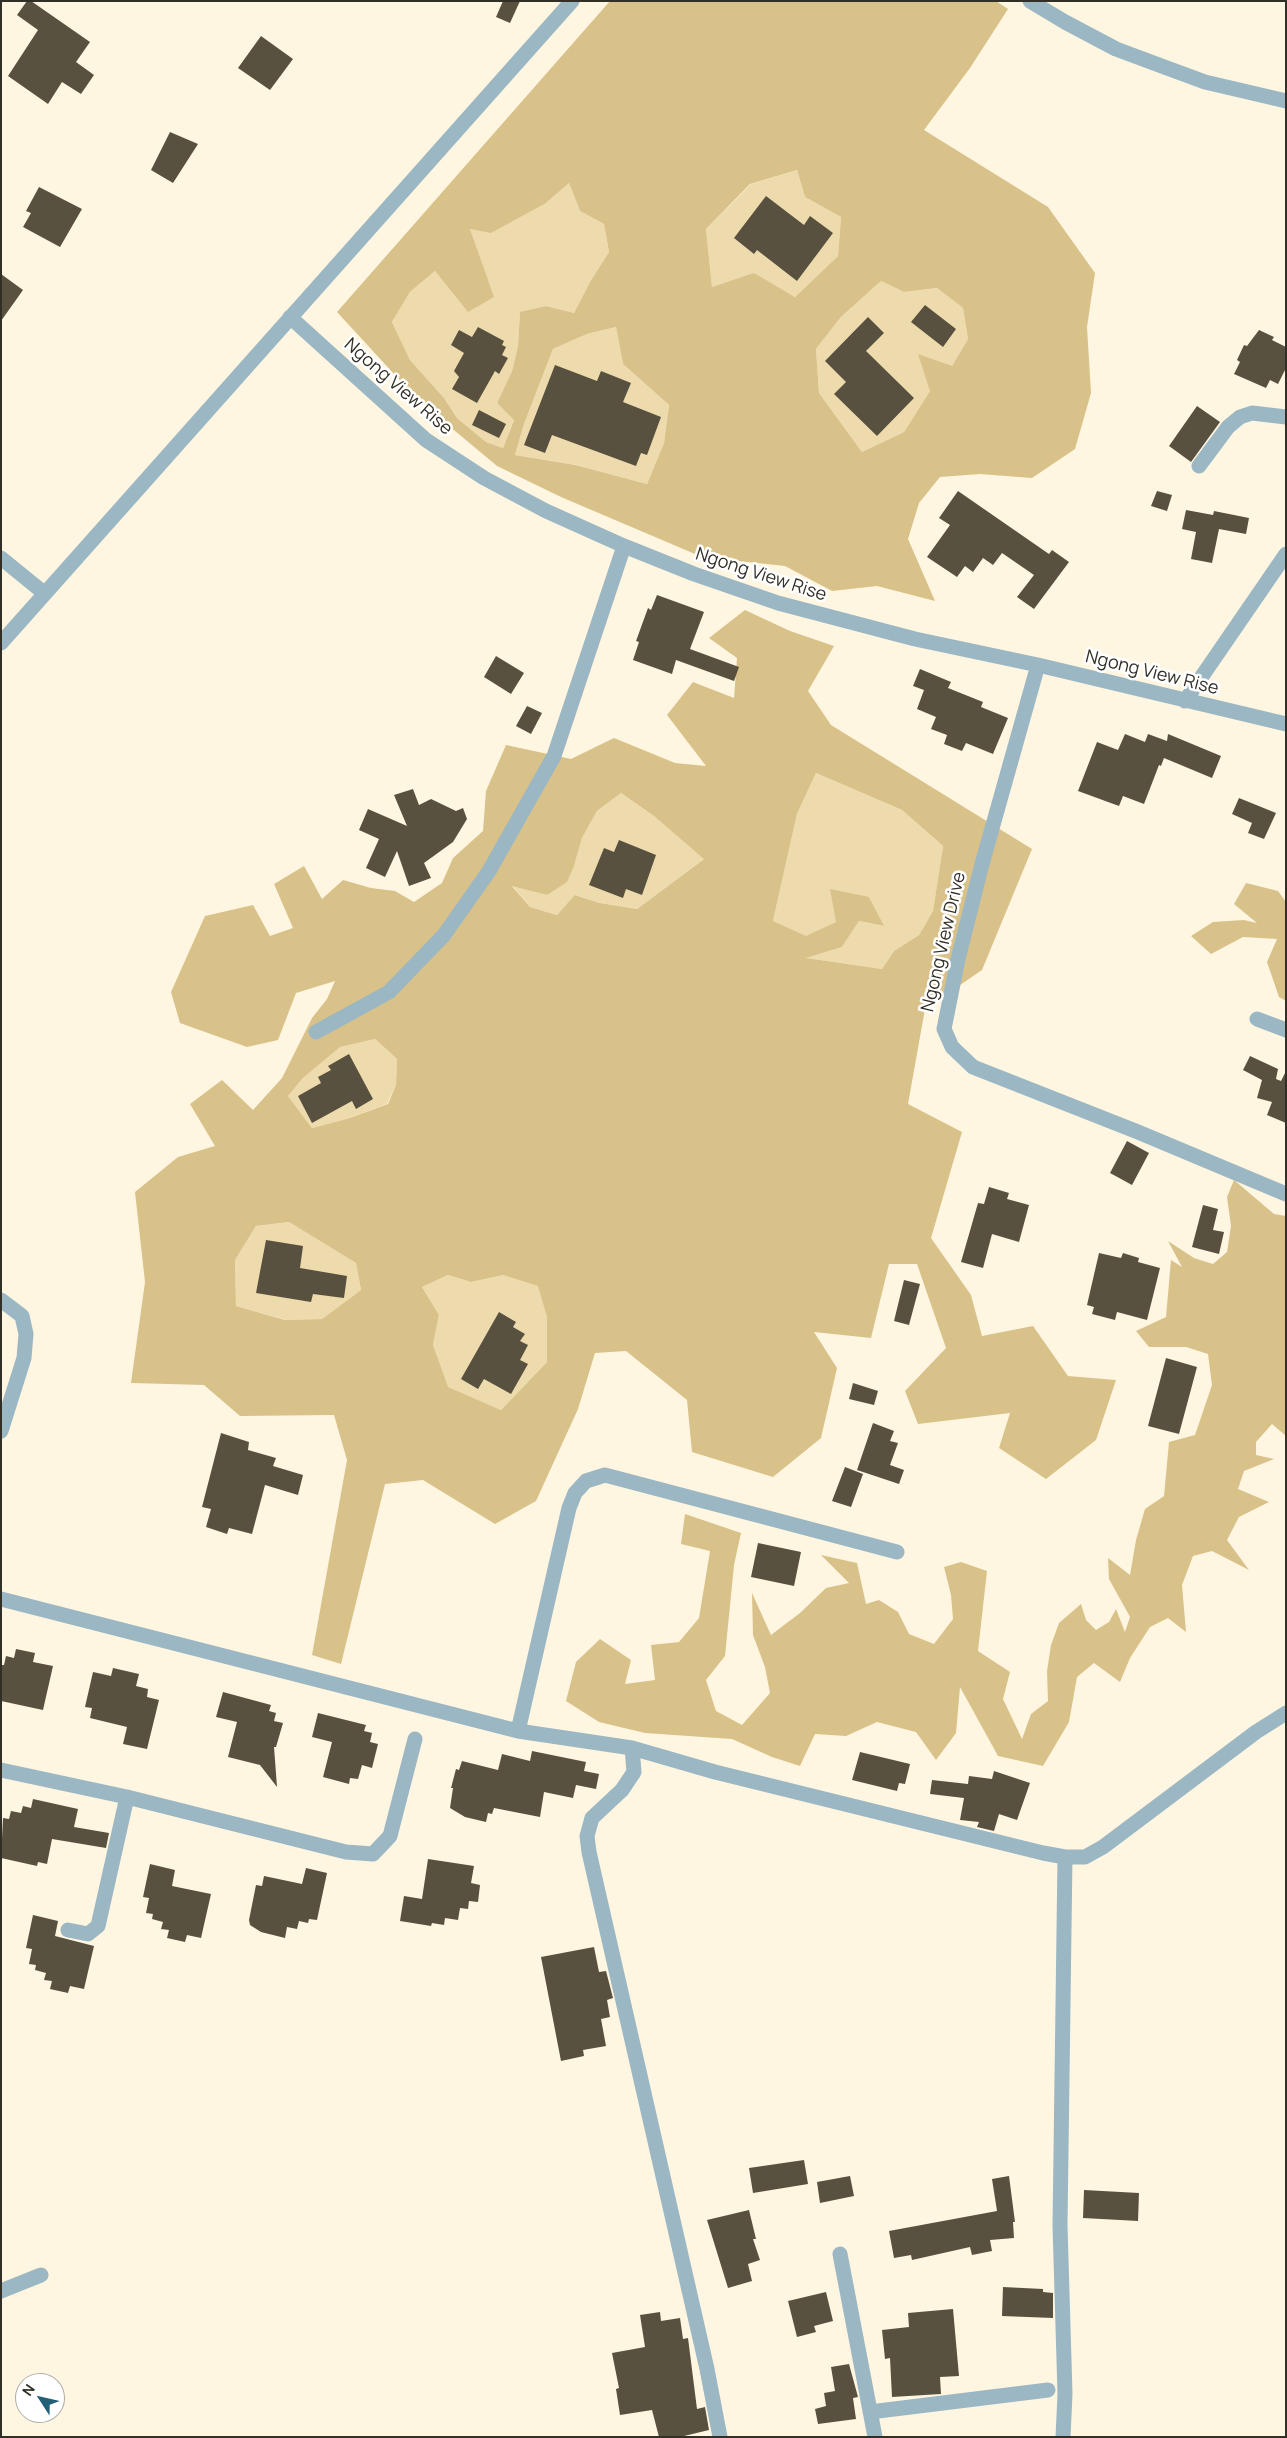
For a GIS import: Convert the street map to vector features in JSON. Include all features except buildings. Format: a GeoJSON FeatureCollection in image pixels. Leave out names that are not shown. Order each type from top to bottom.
{"type":"FeatureCollection","features":[{"type":"Feature","properties":{"kind":"street"},"geometry":{"type":"LineString","coordinates":[[1,643],[572,1]]}},
{"type":"Feature","properties":{"kind":"street"},"geometry":{"type":"LineString","coordinates":[[1030,1],[1116,49],[1205,82],[1286,101]]}},
{"type":"Feature","properties":{"kind":"street","name":"Ngong View Rise"},"geometry":{"type":"LineString","coordinates":[[290,318],[426,440],[484,478],[546,511],[624,546],[694,574],[778,603],[915,639],[1038,665],[1286,724]]}},
{"type":"Feature","properties":{"kind":"street"},"geometry":{"type":"LineString","coordinates":[[1199,466],[1228,428],[1240,417],[1252,413],[1286,417]]}},
{"type":"Feature","properties":{"kind":"street"},"geometry":{"type":"LineString","coordinates":[[316,1032],[389,992],[444,935],[489,871],[554,756],[624,546]]}},
{"type":"Feature","properties":{"kind":"street"},"geometry":{"type":"LineString","coordinates":[[1185,701],[1286,554]]}},
{"type":"Feature","properties":{"kind":"street"},"geometry":{"type":"LineString","coordinates":[[1,558],[44,593]]}},
{"type":"Feature","properties":{"kind":"street","name":"Ngong View Drive"},"geometry":{"type":"LineString","coordinates":[[1038,665],[982,864],[958,959],[944,1029],[952,1047],[973,1067],[1138,1132],[1286,1194]]}},
{"type":"Feature","properties":{"kind":"street"},"geometry":{"type":"LineString","coordinates":[[1257,1019],[1286,1030]]}},
{"type":"Feature","properties":{"kind":"street"},"geometry":{"type":"LineString","coordinates":[[1,1300],[22,1316],[26,1334],[24,1358],[1,1431]]}},
{"type":"Feature","properties":{"kind":"street"},"geometry":{"type":"LineString","coordinates":[[518,1731],[569,1508],[575,1493],[586,1481],[605,1475],[897,1552]]}},
{"type":"Feature","properties":{"kind":"street"},"geometry":{"type":"LineString","coordinates":[[1,1599],[518,1731],[632,1748],[724,1774],[1066,1857],[1085,1857],[1104,1847],[1256,1732],[1286,1713]]}},
{"type":"Feature","properties":{"kind":"street"},"geometry":{"type":"LineString","coordinates":[[1,1770],[127,1797],[346,1852],[373,1854],[390,1836],[415,1739]]}},
{"type":"Feature","properties":{"kind":"street"},"geometry":{"type":"LineString","coordinates":[[632,1748],[634,1772],[622,1790],[592,1818],[587,1836],[589,1852],[705,2360],[720,2437]]}},
{"type":"Feature","properties":{"kind":"street"},"geometry":{"type":"LineString","coordinates":[[68,1930],[88,1934],[98,1926],[127,1797]]}},
{"type":"Feature","properties":{"kind":"street"},"geometry":{"type":"LineString","coordinates":[[1063,2437],[1065,2394],[1060,2225],[1066,1857]]}},
{"type":"Feature","properties":{"kind":"street"},"geometry":{"type":"LineString","coordinates":[[840,2254],[875,2437]]}},
{"type":"Feature","properties":{"kind":"street"},"geometry":{"type":"LineString","coordinates":[[1,2291],[41,2275]]}},
{"type":"Feature","properties":{"kind":"street"},"geometry":{"type":"LineString","coordinates":[[870,2412],[1048,2390]]}},
{"type":"Feature","properties":{"kind":"shaded area"},"geometry":{"type":"Polygon","coordinates":[[[610,1],[996,1],[1008,9],[970,68],[924,130],[1048,207],[1095,273],[1087,327],[1091,393],[1075,449],[1032,478],[980,474],[940,477],[919,503],[908,539],[935,601],[877,586],[832,591],[785,566],[702,557],[561,497],[497,466],[418,400],[337,312],[610,1]],[[797,170],[750,184],[706,229],[712,287],[754,273],[795,297],[838,256],[841,217],[805,197],[797,170]],[[569,183],[546,203],[491,233],[470,229],[494,297],[468,312],[435,271],[410,292],[392,322],[410,360],[444,398],[457,418],[486,442],[503,448],[514,420],[497,403],[512,371],[518,346],[520,312],[546,306],[574,313],[590,282],[609,252],[604,224],[580,211],[569,183]],[[881,281],[841,317],[816,349],[819,393],[862,452],[904,432],[930,391],[918,354],[952,366],[968,339],[963,308],[937,288],[904,292],[881,281]],[[616,327],[587,334],[553,349],[524,424],[515,455],[576,465],[647,484],[664,443],[669,405],[623,364],[616,327]]]}},
{"type":"Feature","properties":{"kind":"shaded area"},"geometry":{"type":"Polygon","coordinates":[[[797,170],[805,197],[841,217],[838,256],[795,297],[754,274],[712,287],[706,229],[751,184],[797,170]]]}},
{"type":"Feature","properties":{"kind":"shaded area"},"geometry":{"type":"Polygon","coordinates":[[[569,183],[580,211],[604,224],[609,252],[590,282],[574,313],[546,306],[520,313],[518,346],[512,371],[497,403],[514,419],[503,448],[486,442],[457,418],[444,398],[410,360],[392,322],[410,292],[435,271],[468,311],[493,297],[470,229],[546,203],[569,183]]]}},
{"type":"Feature","properties":{"kind":"shaded area"},"geometry":{"type":"Polygon","coordinates":[[[881,281],[904,292],[937,288],[963,308],[968,339],[952,366],[930,391],[904,432],[862,452],[819,393],[816,349],[841,317],[881,281]]]}},
{"type":"Feature","properties":{"kind":"shaded area"},"geometry":{"type":"Polygon","coordinates":[[[616,327],[623,364],[669,405],[664,443],[647,484],[577,465],[515,455],[524,424],[553,349],[587,334],[616,327]]]}},
{"type":"Feature","properties":{"kind":"shaded area"},"geometry":{"type":"Polygon","coordinates":[[[745,610],[790,631],[834,646],[808,691],[831,725],[1032,849],[982,970],[925,1009],[908,1104],[962,1132],[931,1238],[971,1295],[982,1336],[1033,1326],[1068,1376],[1116,1380],[1096,1440],[1046,1479],[999,1448],[1010,1413],[918,1424],[905,1391],[946,1348],[917,1264],[889,1264],[871,1338],[814,1332],[837,1368],[821,1438],[773,1477],[692,1452],[687,1400],[626,1351],[595,1353],[578,1409],[536,1501],[495,1524],[423,1480],[385,1484],[341,1664],[312,1655],[347,1460],[334,1415],[240,1416],[204,1385],[131,1383],[145,1282],[135,1192],[178,1157],[215,1146],[190,1104],[222,1080],[253,1110],[282,1078],[312,1018],[327,999],[335,981],[296,993],[278,1040],[247,1047],[180,1023],[171,992],[205,916],[253,905],[270,936],[293,928],[274,884],[304,866],[322,899],[343,880],[371,888],[395,891],[414,902],[442,883],[453,858],[483,831],[486,791],[506,745],[571,759],[614,738],[675,763],[706,766],[667,715],[693,682],[734,698],[737,658],[709,638],[745,610]],[[816,773],[797,814],[773,921],[806,936],[836,922],[830,889],[869,897],[884,926],[859,921],[842,947],[806,958],[882,969],[894,951],[919,935],[933,911],[943,846],[902,810],[816,773]],[[621,793],[597,811],[582,838],[567,882],[547,895],[512,886],[530,907],[557,915],[575,895],[600,903],[637,909],[704,859],[654,816],[621,793]],[[375,1039],[340,1047],[303,1078],[288,1096],[312,1128],[350,1118],[388,1104],[396,1085],[397,1059],[375,1039]],[[289,1222],[256,1226],[235,1260],[236,1306],[285,1320],[322,1319],[361,1290],[356,1263],[289,1222]],[[448,1275],[422,1287],[439,1315],[433,1345],[448,1387],[501,1410],[547,1362],[547,1317],[538,1286],[503,1275],[471,1282],[448,1275]]]}},
{"type":"Feature","properties":{"kind":"shaded area"},"geometry":{"type":"Polygon","coordinates":[[[816,773],[902,810],[943,846],[933,911],[919,935],[894,951],[882,969],[805,958],[842,947],[859,921],[883,926],[869,897],[836,922],[806,937],[773,921],[797,814],[816,773]]]}},
{"type":"Feature","properties":{"kind":"shaded area"},"geometry":{"type":"Polygon","coordinates":[[[621,793],[654,816],[705,858],[637,909],[600,903],[576,895],[557,915],[530,907],[512,885],[547,895],[574,866],[582,838],[597,811],[621,793]]]}},
{"type":"Feature","properties":{"kind":"shaded area"},"geometry":{"type":"Polygon","coordinates":[[[1246,883],[1278,891],[1286,902],[1286,1001],[1279,997],[1267,962],[1277,939],[1243,937],[1211,954],[1191,936],[1213,922],[1244,920],[1257,923],[1234,904],[1246,883]]]}},
{"type":"Feature","properties":{"kind":"shaded area"},"geometry":{"type":"Polygon","coordinates":[[[375,1039],[397,1059],[396,1085],[387,1104],[350,1118],[312,1128],[288,1096],[303,1078],[339,1047],[375,1039]]]}},
{"type":"Feature","properties":{"kind":"shaded area"},"geometry":{"type":"Polygon","coordinates":[[[1234,1180],[1274,1214],[1286,1216],[1286,1436],[1272,1424],[1256,1442],[1256,1455],[1274,1459],[1244,1471],[1238,1489],[1269,1502],[1239,1517],[1227,1540],[1249,1570],[1212,1551],[1193,1556],[1182,1585],[1186,1632],[1168,1618],[1150,1627],[1130,1658],[1120,1682],[1094,1663],[1077,1677],[1069,1722],[1043,1766],[998,1756],[960,1687],[956,1733],[936,1760],[916,1732],[877,1722],[846,1736],[815,1734],[800,1766],[772,1757],[732,1739],[645,1733],[599,1722],[566,1701],[576,1662],[600,1639],[631,1660],[625,1684],[655,1680],[651,1645],[679,1642],[699,1618],[710,1551],[681,1544],[685,1514],[741,1533],[734,1565],[725,1656],[706,1680],[716,1711],[742,1725],[770,1693],[765,1667],[753,1635],[752,1593],[771,1635],[800,1613],[826,1588],[849,1583],[821,1555],[857,1563],[866,1604],[879,1600],[898,1612],[909,1634],[934,1644],[953,1619],[951,1595],[944,1567],[961,1562],[987,1571],[978,1651],[1010,1672],[1003,1699],[1022,1739],[1031,1714],[1048,1701],[1047,1671],[1051,1645],[1059,1623],[1081,1604],[1086,1620],[1096,1630],[1109,1622],[1116,1609],[1125,1632],[1130,1617],[1109,1579],[1108,1558],[1130,1575],[1136,1540],[1145,1509],[1164,1496],[1169,1442],[1195,1435],[1212,1385],[1208,1354],[1186,1347],[1149,1347],[1136,1331],[1166,1317],[1171,1260],[1182,1267],[1168,1241],[1194,1258],[1213,1264],[1227,1252],[1231,1226],[1227,1197],[1234,1180]]]}},
{"type":"Feature","properties":{"kind":"shaded area"},"geometry":{"type":"Polygon","coordinates":[[[289,1222],[356,1263],[361,1290],[322,1319],[286,1320],[236,1306],[235,1260],[256,1226],[289,1222]]]}},
{"type":"Feature","properties":{"kind":"shaded area"},"geometry":{"type":"Polygon","coordinates":[[[448,1275],[471,1282],[503,1275],[539,1286],[547,1317],[547,1362],[501,1410],[447,1387],[433,1345],[439,1315],[422,1287],[448,1275]]]}}]}
